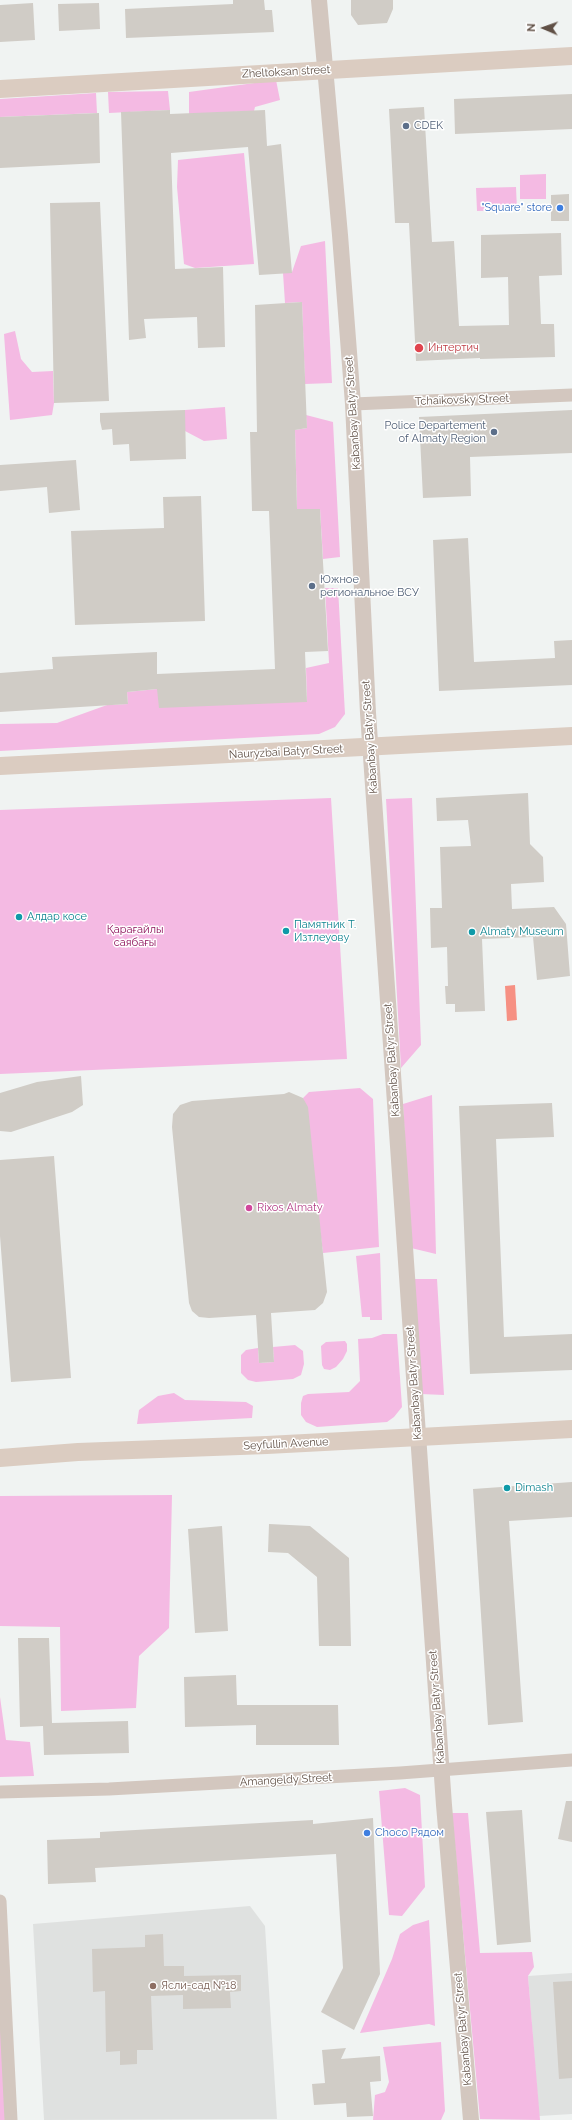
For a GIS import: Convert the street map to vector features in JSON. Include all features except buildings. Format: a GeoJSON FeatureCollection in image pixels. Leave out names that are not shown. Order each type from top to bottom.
{"type":"FeatureCollection","features":[{"type":"Feature","properties":{"kind":"main road","name":"Zheltoksan street"},"geometry":{"type":"LineString","coordinates":[[0,88],[572,56]]}},
{"type":"Feature","properties":{"kind":"main road","name":"Nauryzbai Batyr Street"},"geometry":{"type":"LineString","coordinates":[[0,766],[572,736]]}},
{"type":"Feature","properties":{"kind":"main road","name":"Seyfullin Avenue"},"geometry":{"type":"LineString","coordinates":[[0,1458],[78,1452],[418,1438],[572,1429]]}},
{"type":"Feature","properties":{"kind":"street","name":"Kabanbay Batyr Street"},"geometry":{"type":"LineString","coordinates":[[319,0],[353,404],[371,747],[418,1438],[442,1769],[471,2120]]}},
{"type":"Feature","properties":{"kind":"street","name":"Tchaikovsky Street"},"geometry":{"type":"LineString","coordinates":[[353,404],[572,395]]}},
{"type":"Feature","properties":{"kind":"street","name":"Amangeldy Street"},"geometry":{"type":"LineString","coordinates":[[0,1792],[117,1789],[572,1760]]}},
{"type":"Feature","properties":{"kind":"street"},"geometry":{"type":"LineString","coordinates":[[0,1902],[11,2120]]}},
{"type":"Feature","properties":{"kind":"shaded area"},"geometry":{"type":"Polygon","coordinates":[[[515,985],[517,1020],[507,1021],[505,986],[515,985]]]}},
{"type":"Feature","properties":{"kind":"shaded area","name":"Ясли-сад №18"},"geometry":{"type":"Polygon","coordinates":[[[250,1906],[265,1926],[277,2119],[44,2120],[33,1924],[250,1906]]]}},
{"type":"Feature","properties":{"kind":"shaded area"},"geometry":{"type":"Polygon","coordinates":[[[572,1973],[572,2114],[539,2116],[528,1976],[572,1973]]]}},
{"type":"Feature","properties":{"kind":"green space"},"geometry":{"type":"Polygon","coordinates":[[[276,80],[280,100],[255,107],[254,111],[189,114],[189,92],[276,80]]]}},
{"type":"Feature","properties":{"kind":"green space"},"geometry":{"type":"Polygon","coordinates":[[[168,91],[170,110],[109,113],[108,92],[168,91]]]}},
{"type":"Feature","properties":{"kind":"green space"},"geometry":{"type":"Polygon","coordinates":[[[96,93],[97,113],[0,117],[0,99],[96,93]]]}},
{"type":"Feature","properties":{"kind":"green space"},"geometry":{"type":"Polygon","coordinates":[[[244,153],[254,264],[195,268],[184,264],[177,187],[178,160],[244,153]]]}},
{"type":"Feature","properties":{"kind":"green space"},"geometry":{"type":"Polygon","coordinates":[[[546,174],[546,199],[520,199],[520,175],[546,174]]]}},
{"type":"Feature","properties":{"kind":"green space"},"geometry":{"type":"Polygon","coordinates":[[[516,187],[517,210],[477,211],[476,188],[516,187]]]}},
{"type":"Feature","properties":{"kind":"green space"},"geometry":{"type":"Polygon","coordinates":[[[325,241],[332,383],[305,384],[302,302],[285,303],[283,273],[292,272],[301,246],[325,241]]]}},
{"type":"Feature","properties":{"kind":"green space"},"geometry":{"type":"Polygon","coordinates":[[[15,331],[21,359],[32,372],[53,371],[54,403],[52,415],[10,420],[4,334],[15,331]]]}},
{"type":"Feature","properties":{"kind":"green space"},"geometry":{"type":"Polygon","coordinates":[[[225,407],[227,439],[204,441],[185,431],[185,410],[225,407]]]}},
{"type":"Feature","properties":{"kind":"green space"},"geometry":{"type":"Polygon","coordinates":[[[306,415],[333,422],[340,557],[323,559],[320,509],[297,509],[295,430],[307,428],[306,415]]]}},
{"type":"Feature","properties":{"kind":"green space"},"geometry":{"type":"Polygon","coordinates":[[[325,588],[338,588],[345,714],[335,727],[319,734],[0,751],[0,724],[57,723],[107,705],[128,704],[127,692],[157,689],[307,702],[306,668],[329,663],[325,588]]]}},
{"type":"Feature","properties":{"kind":"green space","name":"Қарағайлы саябағы"},"geometry":{"type":"Polygon","coordinates":[[[331,798],[347,1059],[0,1074],[0,810],[331,798]]]}},
{"type":"Feature","properties":{"kind":"green space"},"geometry":{"type":"Polygon","coordinates":[[[412,798],[421,1045],[401,1068],[386,799],[412,798]]]}},
{"type":"Feature","properties":{"kind":"green space"},"geometry":{"type":"Polygon","coordinates":[[[360,1088],[373,1099],[379,1247],[323,1253],[303,1098],[309,1092],[360,1088]]]}},
{"type":"Feature","properties":{"kind":"green space"},"geometry":{"type":"Polygon","coordinates":[[[432,1095],[436,1254],[411,1248],[403,1104],[432,1095]]]}},
{"type":"Feature","properties":{"kind":"green space"},"geometry":{"type":"Polygon","coordinates":[[[380,1253],[382,1320],[370,1320],[370,1317],[362,1317],[356,1256],[380,1253]]]}},
{"type":"Feature","properties":{"kind":"green space"},"geometry":{"type":"Polygon","coordinates":[[[412,1279],[437,1279],[444,1395],[421,1394],[412,1279]]]}},
{"type":"Feature","properties":{"kind":"green space"},"geometry":{"type":"Polygon","coordinates":[[[383,1334],[397,1334],[402,1407],[394,1417],[387,1422],[317,1427],[306,1422],[301,1415],[301,1403],[303,1396],[308,1394],[349,1392],[360,1381],[358,1339],[372,1338],[383,1334]]]}},
{"type":"Feature","properties":{"kind":"green space"},"geometry":{"type":"Polygon","coordinates":[[[345,1341],[347,1344],[347,1351],[343,1359],[336,1367],[330,1370],[324,1369],[322,1365],[321,1346],[326,1342],[345,1341]]]}},
{"type":"Feature","properties":{"kind":"green space"},"geometry":{"type":"Polygon","coordinates":[[[295,1345],[303,1351],[304,1364],[301,1375],[293,1379],[256,1382],[248,1380],[241,1373],[241,1355],[246,1350],[258,1348],[259,1363],[274,1362],[273,1347],[295,1345]]]}},
{"type":"Feature","properties":{"kind":"green space"},"geometry":{"type":"Polygon","coordinates":[[[174,1393],[185,1400],[246,1402],[253,1406],[252,1418],[137,1424],[139,1410],[158,1396],[174,1393]]]}},
{"type":"Feature","properties":{"kind":"green space"},"geometry":{"type":"Polygon","coordinates":[[[172,1495],[169,1628],[139,1656],[136,1708],[61,1711],[60,1627],[0,1626],[0,1496],[172,1495]]]}},
{"type":"Feature","properties":{"kind":"green space"},"geometry":{"type":"Polygon","coordinates":[[[0,1697],[6,1740],[30,1742],[34,1776],[0,1777],[0,1697]]]}},
{"type":"Feature","properties":{"kind":"green space"},"geometry":{"type":"Polygon","coordinates":[[[405,1788],[420,1795],[425,1887],[402,1916],[389,1915],[379,1791],[405,1788]]]}},
{"type":"Feature","properties":{"kind":"green space"},"geometry":{"type":"Polygon","coordinates":[[[452,1813],[468,1813],[480,1953],[532,1952],[534,1967],[528,1976],[540,2120],[480,2119],[452,1813]]]}},
{"type":"Feature","properties":{"kind":"green space"},"geometry":{"type":"Polygon","coordinates":[[[429,1920],[435,2026],[429,2024],[360,2033],[392,1959],[400,1934],[413,1925],[429,1920]]]}},
{"type":"Feature","properties":{"kind":"green space"},"geometry":{"type":"Polygon","coordinates":[[[0,1922],[8,2120],[0,2120],[0,1922]]]}},
{"type":"Feature","properties":{"kind":"green space"},"geometry":{"type":"Polygon","coordinates":[[[441,2042],[445,2111],[441,2120],[373,2120],[375,2095],[385,2092],[389,2082],[383,2047],[441,2042]]]}},
{"type":"Feature","properties":{"kind":"place","name":"CDEK"},"geometry":{"type":"Point","coordinates":[406,126]}},
{"type":"Feature","properties":{"kind":"place","name":"\"Square\" store"},"geometry":{"type":"Point","coordinates":[560,208]}},
{"type":"Feature","properties":{"kind":"place","name":"Интертич"},"geometry":{"type":"Point","coordinates":[419,348]}},
{"type":"Feature","properties":{"kind":"place","name":"Police Departement of Almaty Region"},"geometry":{"type":"Point","coordinates":[494,432]}},
{"type":"Feature","properties":{"kind":"place","name":"Южное региональное ВСУ"},"geometry":{"type":"Point","coordinates":[312,586]}},
{"type":"Feature","properties":{"kind":"place","name":"Алдар косе"},"geometry":{"type":"Point","coordinates":[19,917]}},
{"type":"Feature","properties":{"kind":"place","name":"Памятник Т. Изтлеуову"},"geometry":{"type":"Point","coordinates":[286,931]}},
{"type":"Feature","properties":{"kind":"place","name":"Almaty Museum"},"geometry":{"type":"Point","coordinates":[472,932]}},
{"type":"Feature","properties":{"kind":"place","name":"Rixos Almaty"},"geometry":{"type":"Point","coordinates":[249,1208]}},
{"type":"Feature","properties":{"kind":"place","name":"Dimash"},"geometry":{"type":"Point","coordinates":[507,1488]}},
{"type":"Feature","properties":{"kind":"place","name":"Choco Рядом"},"geometry":{"type":"Point","coordinates":[367,1833]}},
{"type":"Feature","properties":{"kind":"place","name":"Ясли-сад №18"},"geometry":{"type":"Point","coordinates":[153,1986]}}]}
